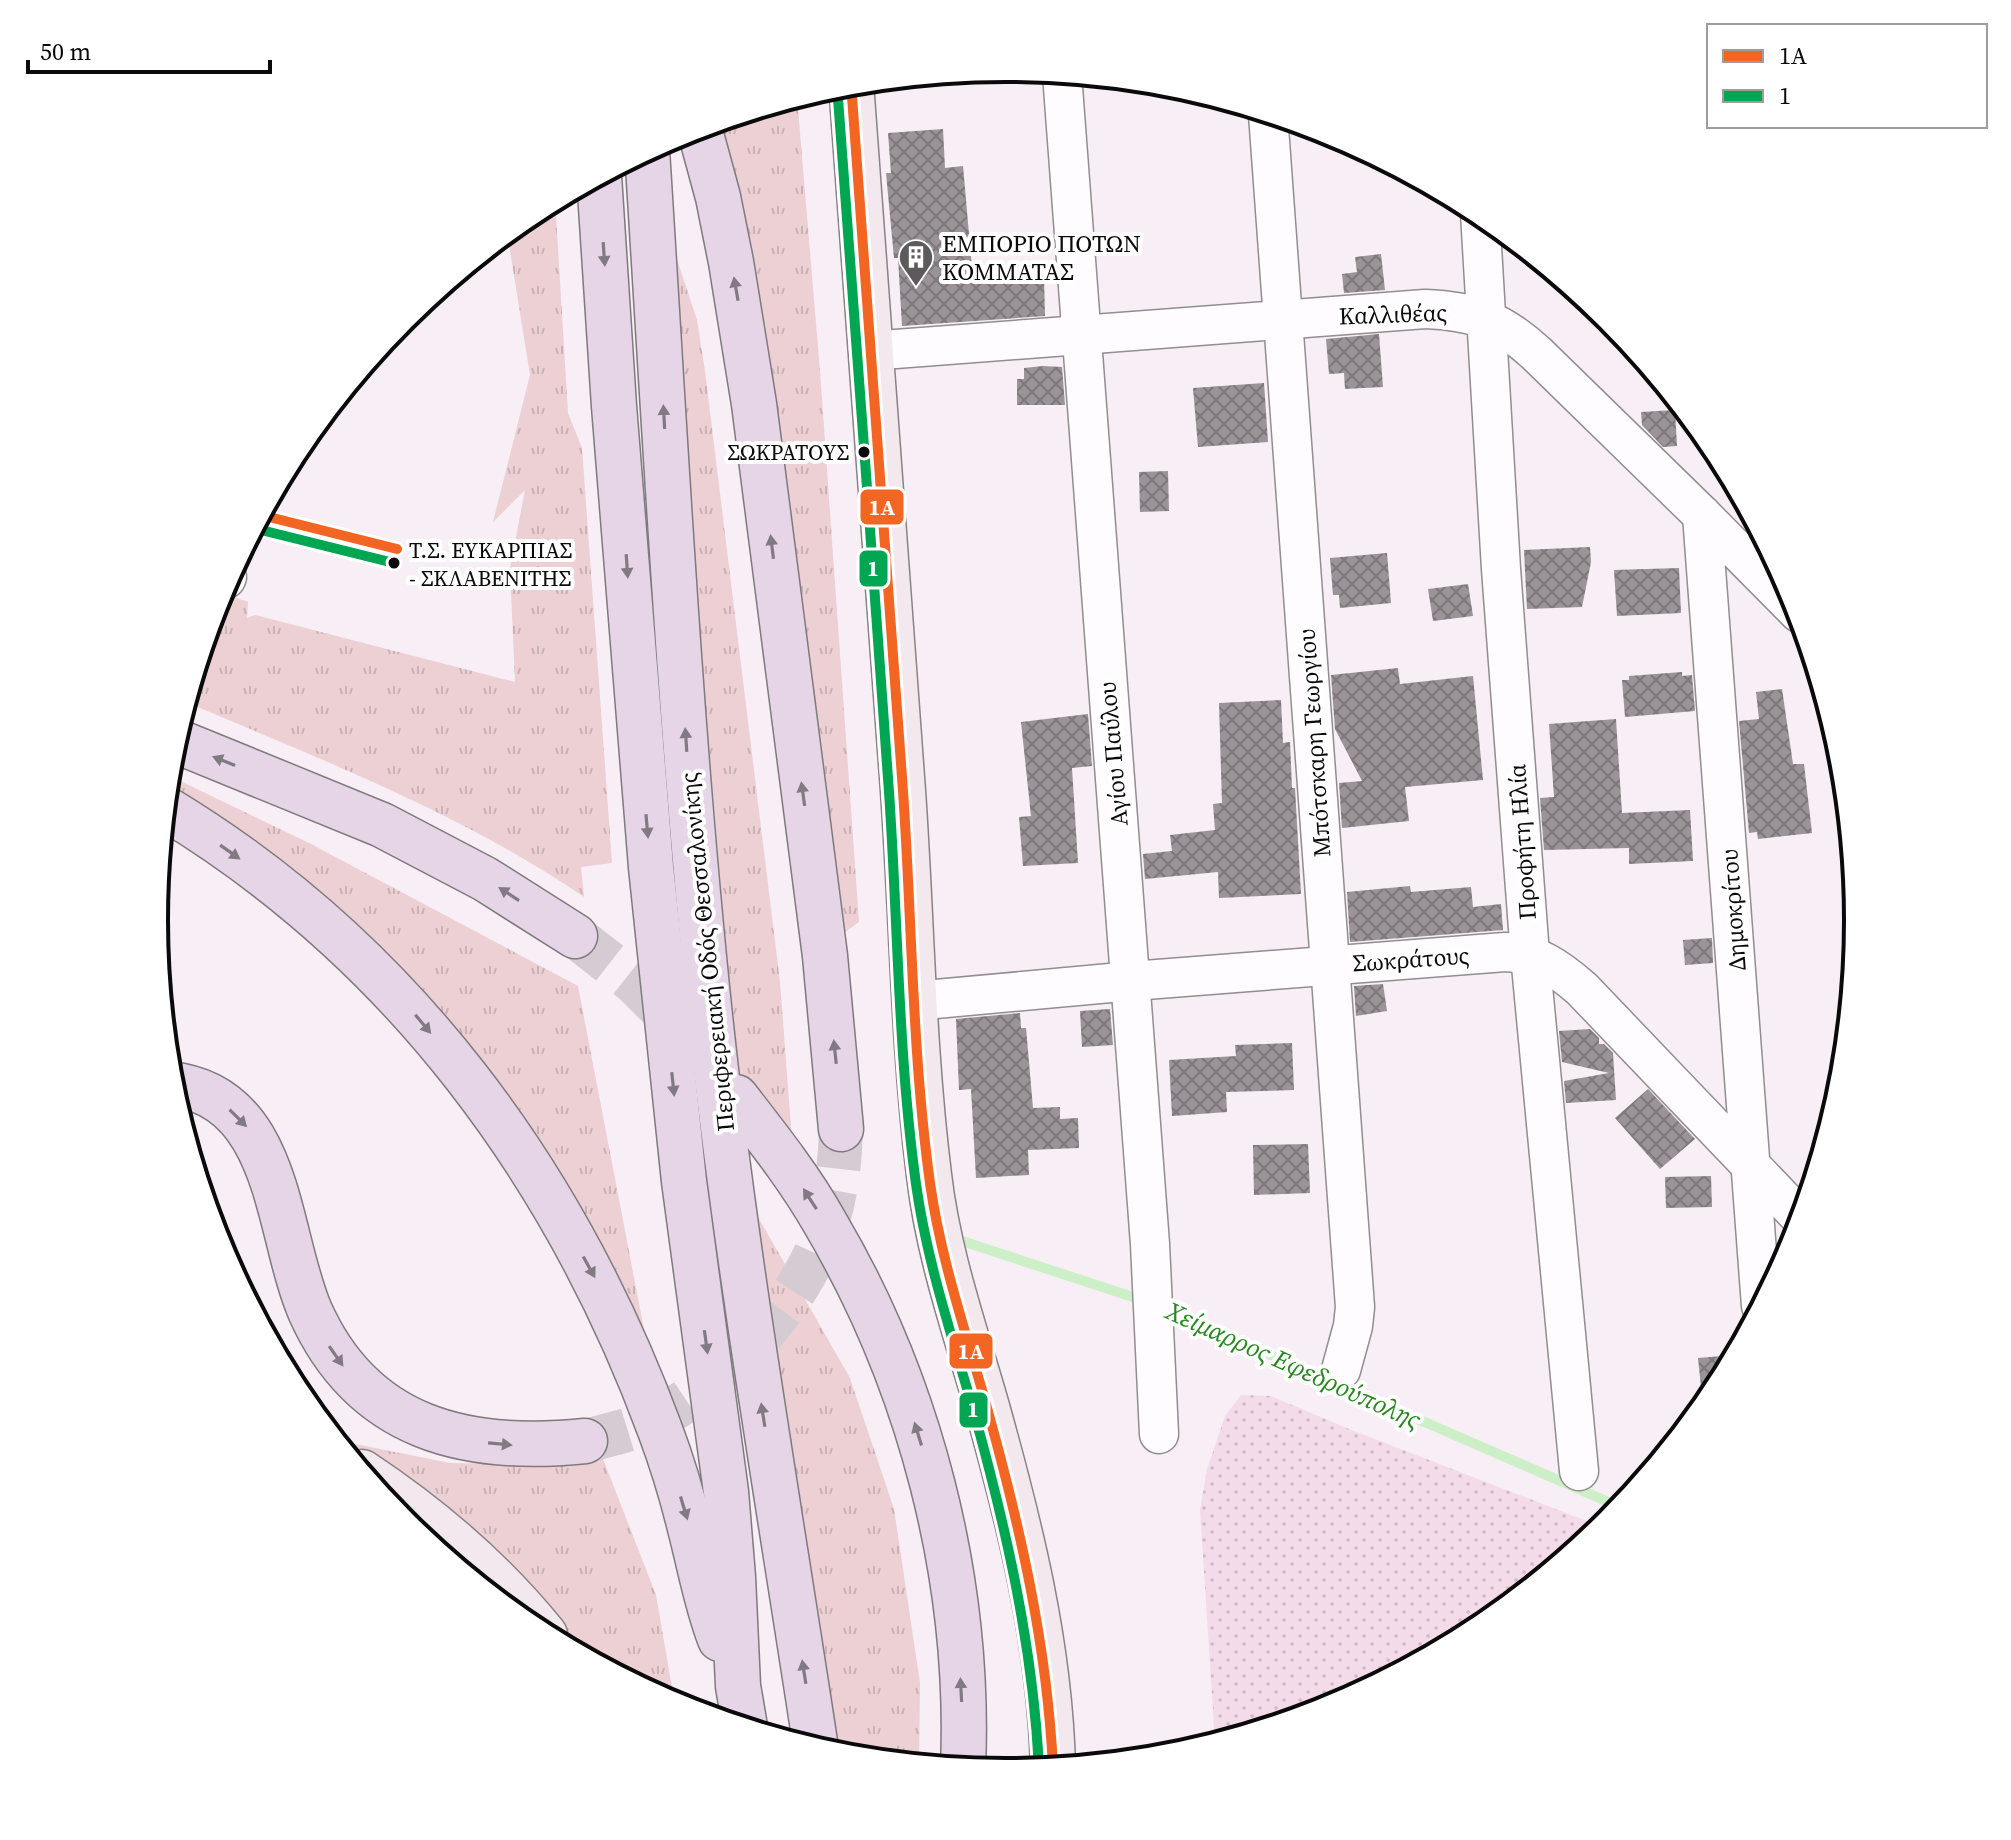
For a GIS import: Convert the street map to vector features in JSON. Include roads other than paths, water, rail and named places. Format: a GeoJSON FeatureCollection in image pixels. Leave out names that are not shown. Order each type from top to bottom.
{"type":"FeatureCollection","features":[{"type":"Feature","properties":{"kind":"highway"},"geometry":{"type":"LineString","coordinates":[[702,139],[731,262],[754,404],[825,956],[841,1129]]}},
{"type":"Feature","properties":{"kind":"highway","name":"Περιφερειακή Οδός Θεσσαλονίκης"},"geometry":{"type":"LineString","coordinates":[[648,162],[687,753],[708,997],[758,1378],[814,1735]]}},
{"type":"Feature","properties":{"kind":"highway","name":"Περιφερειακή Οδός Θεσσαλονίκης"},"geometry":{"type":"LineString","coordinates":[[600,187],[651,867],[684,1181],[726,1492],[741,1707]]}},
{"type":"Feature","properties":{"kind":"highway"},"geometry":{"type":"LineString","coordinates":[[187,745],[428,847],[575,936]]}},
{"type":"Feature","properties":{"kind":"highway"},"geometry":{"type":"LineString","coordinates":[[175,815],[292,898],[382,979],[420,1018],[448,1053],[523,1156],[574,1240],[622,1334],[661,1434],[690,1526],[712,1618],[741,1707]]}},
{"type":"Feature","properties":{"kind":"highway"},"geometry":{"type":"LineString","coordinates":[[185,1088],[217,1100],[248,1128],[272,1177],[298,1279],[311,1312],[343,1366],[365,1387],[393,1410],[451,1436],[510,1445],[585,1441]]}},
{"type":"Feature","properties":{"kind":"highway"},"geometry":{"type":"LineString","coordinates":[[736,1097],[775,1147],[825,1221],[884,1342],[917,1429],[952,1582],[962,1697],[963,1756]]}},
{"type":"Feature","properties":{"kind":"street","name":"Αγίου Παύλου"},"geometry":{"type":"LineString","coordinates":[[1063,84],[1132,981],[1159,1434]]}},
{"type":"Feature","properties":{"kind":"street"},"geometry":{"type":"LineString","coordinates":[[852,96],[904,794],[923,1122],[942,1251],[1009,1488],[1033,1593],[1049,1686],[1052,1756]]}},
{"type":"Feature","properties":{"kind":"street","name":"Μπότσκαρη Γεωργίου"},"geometry":{"type":"LineString","coordinates":[[1269,124],[1355,1307],[1341,1370]]}},
{"type":"Feature","properties":{"kind":"street","name":"Προφήτη Ηλία"},"geometry":{"type":"LineString","coordinates":[[1481,230],[1501,569],[1530,955],[1579,1471]]}},
{"type":"Feature","properties":{"kind":"street","name":"Καλλιθέας"},"geometry":{"type":"LineString","coordinates":[[869,351],[1425,309],[1457,311],[1488,318],[1520,338],[1536,353],[1776,589]]}},
{"type":"Feature","properties":{"kind":"street","name":"Δημοκρίτου"},"geometry":{"type":"LineString","coordinates":[[1702,515],[1759,1286]]}},
{"type":"Feature","properties":{"kind":"street","name":"Σωκράτους"},"geometry":{"type":"LineString","coordinates":[[914,1001],[1330,965],[1505,952],[1530,955],[1549,964],[1582,989],[1792,1209]]}},
{"type":"Feature","properties":{"kind":"street"},"geometry":{"type":"LineString","coordinates":[[399,1498],[455,1542],[507,1594]]}},
{"type":"Feature","properties":{"kind":"waterway","name":"Χείμαρρος Εφεδρούπολης"},"geometry":{"type":"LineString","coordinates":[[959,1240],[1145,1301]]}},
{"type":"Feature","properties":{"kind":"waterway","name":"Χείμαρρος Εφεδρούπολης"},"geometry":{"type":"LineString","coordinates":[[1160,1307],[1608,1502]]}},
{"type":"Feature","properties":{"kind":"tunnel"},"geometry":{"type":"LineString","coordinates":[[575,936],[635,983],[682,1030]]}},
{"type":"Feature","properties":{"kind":"tunnel"},"geometry":{"type":"LineString","coordinates":[[585,1441],[638,1426],[683,1403],[710,1384],[761,1336],[802,1280],[817,1250],[834,1198],[841,1129]]}},
{"type":"Feature","properties":{"kind":"place","name":"ΕΜΠΟΡΙΟ ΠΟΤΩΝ ΚΟΜΜΑΤΑΣ"},"geometry":{"type":"Point","coordinates":[916,288]}},
{"type":"Feature","properties":{"kind":"place","name":"ΣΩΚΡΑΤΟΥΣ"},"geometry":{"type":"Point","coordinates":[864,452]}},
{"type":"Feature","properties":{"kind":"place","name":"Τ.Σ. ΕΥΚΑΡΠΙΑΣ - ΣΚΛΑΒΕΝΙΤΗΣ"},"geometry":{"type":"Point","coordinates":[394,563]}}]}
